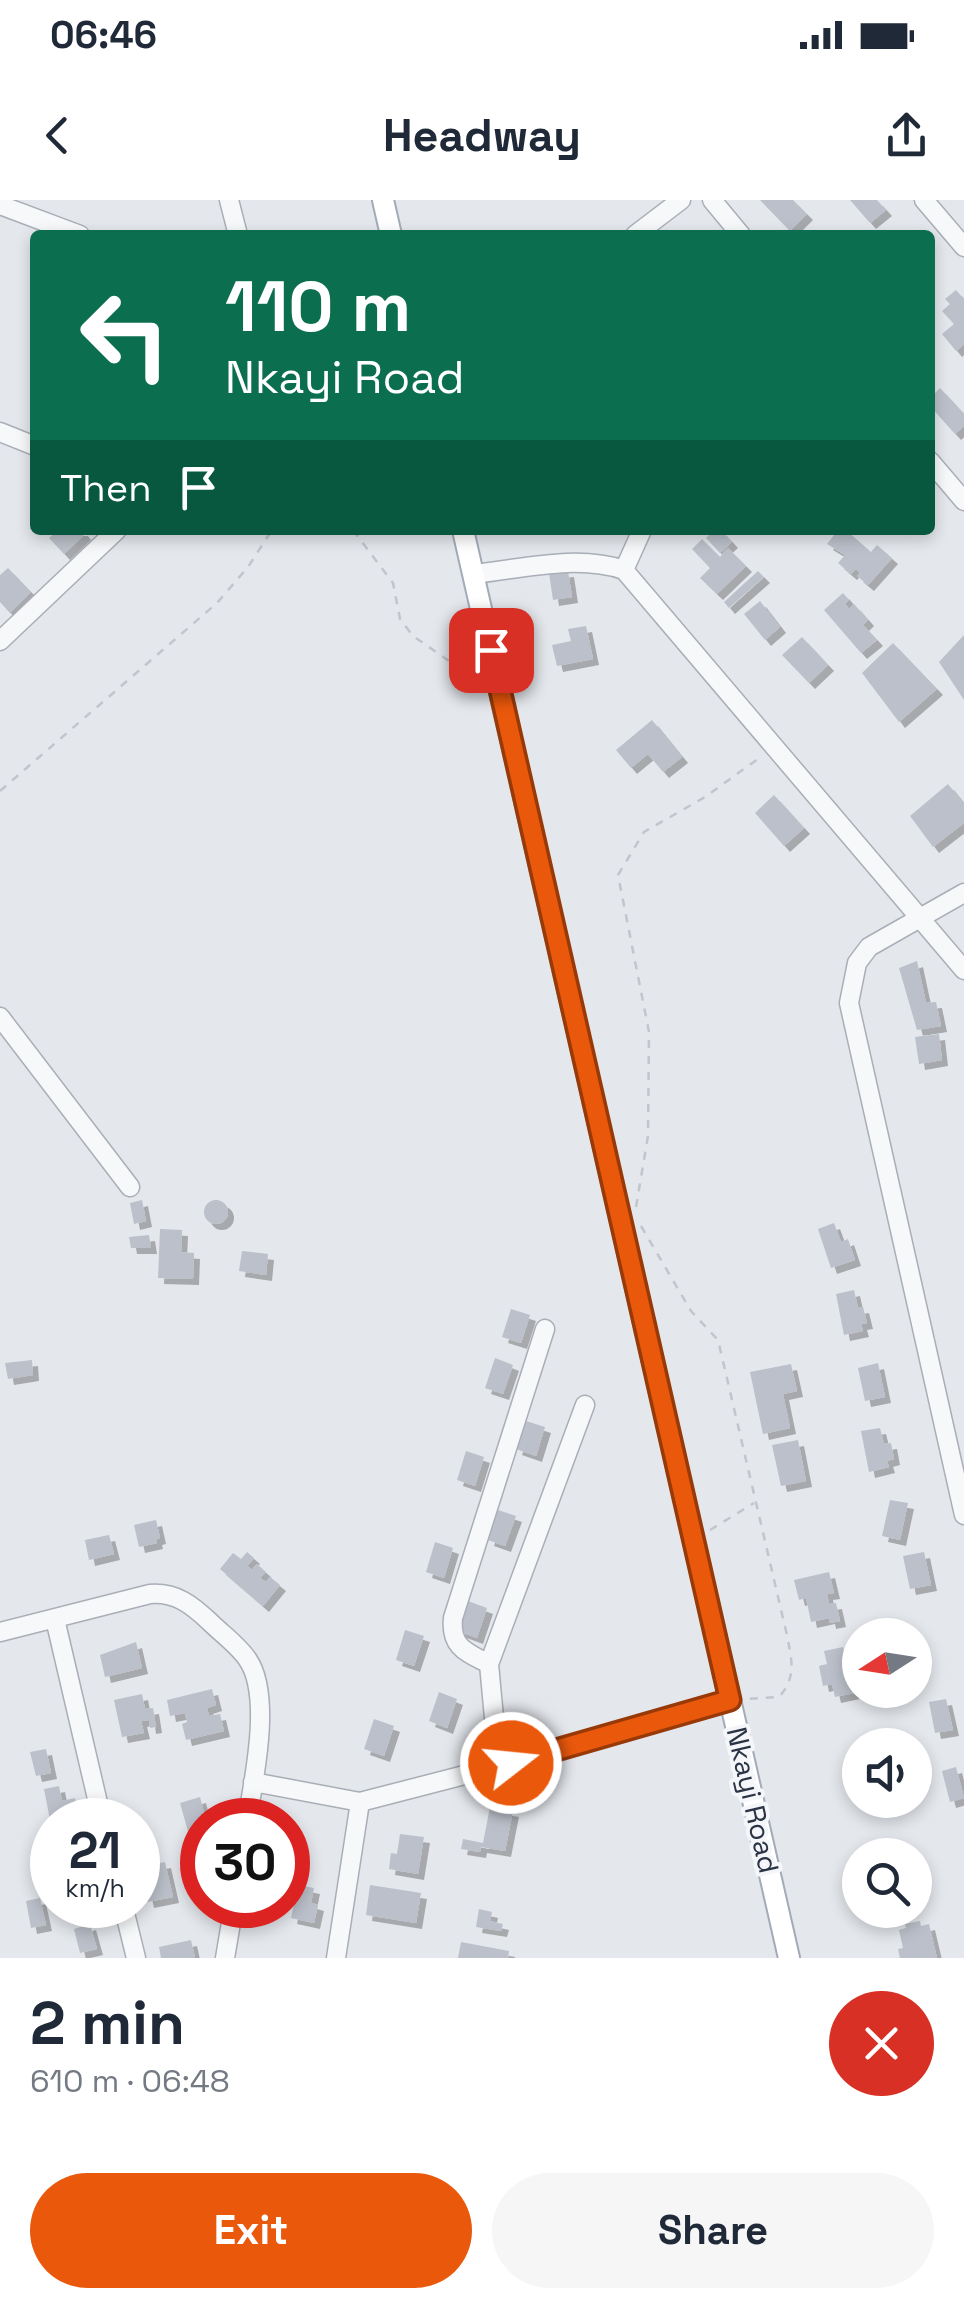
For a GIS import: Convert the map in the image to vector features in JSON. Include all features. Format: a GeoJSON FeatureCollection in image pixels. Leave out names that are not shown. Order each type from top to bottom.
{"type":"FeatureCollection","features":[{"type":"Feature","properties":{"kind":"main road"},"geometry":{"type":"LineString","coordinates":[[383,200],[391,230]]}},
{"type":"Feature","properties":{"kind":"main road","name":"Nkayi Road"},"geometry":{"type":"LineString","coordinates":[[464,535],[788,1958]]}},
{"type":"Feature","properties":{"kind":"street"},"geometry":{"type":"LineString","coordinates":[[229,200],[237,230]]}},
{"type":"Feature","properties":{"kind":"street"},"geometry":{"type":"LineString","coordinates":[[642,230],[681,200]]}},
{"type":"Feature","properties":{"kind":"street"},"geometry":{"type":"LineString","coordinates":[[712,200],[737,230]]}},
{"type":"Feature","properties":{"kind":"street"},"geometry":{"type":"LineString","coordinates":[[924,200],[964,246]]}},
{"type":"Feature","properties":{"kind":"street"},"geometry":{"type":"LineString","coordinates":[[0,205],[67,230]]}},
{"type":"Feature","properties":{"kind":"street"},"geometry":{"type":"LineString","coordinates":[[0,432],[30,444]]}},
{"type":"Feature","properties":{"kind":"street"},"geometry":{"type":"LineString","coordinates":[[935,467],[964,501]]}},
{"type":"Feature","properties":{"kind":"street"},"geometry":{"type":"LineString","coordinates":[[0,641],[113,535]]}},
{"type":"Feature","properties":{"kind":"street"},"geometry":{"type":"LineString","coordinates":[[624,570],[640,535]]}},
{"type":"Feature","properties":{"kind":"street"},"geometry":{"type":"LineString","coordinates":[[474,574],[575,563],[624,570],[964,970]]}},
{"type":"Feature","properties":{"kind":"street"},"geometry":{"type":"LineString","coordinates":[[964,892],[870,947],[857,964],[849,1002],[964,1515]]}},
{"type":"Feature","properties":{"kind":"street"},"geometry":{"type":"LineString","coordinates":[[0,1017],[130,1187]]}},
{"type":"Feature","properties":{"kind":"street"},"geometry":{"type":"LineString","coordinates":[[489,1664],[459,1649],[453,1637],[452,1618],[545,1329]]}},
{"type":"Feature","properties":{"kind":"street"},"geometry":{"type":"LineString","coordinates":[[511,1763],[494,1718],[489,1664],[585,1405]]}},
{"type":"Feature","properties":{"kind":"street"},"geometry":{"type":"LineString","coordinates":[[0,1632],[167,1592],[198,1611],[247,1658],[256,1676],[260,1703],[250,1798]]}},
{"type":"Feature","properties":{"kind":"street"},"geometry":{"type":"LineString","coordinates":[[55,1619],[97,1798]]}},
{"type":"Feature","properties":{"kind":"street"},"geometry":{"type":"LineString","coordinates":[[253,1782],[360,1802],[730,1700]]}},
{"type":"Feature","properties":{"kind":"street"},"geometry":{"type":"LineString","coordinates":[[336,1958],[360,1802]]}},
{"type":"Feature","properties":{"kind":"street"},"geometry":{"type":"LineString","coordinates":[[129,1928],[136,1958]]}},
{"type":"Feature","properties":{"kind":"street"},"geometry":{"type":"LineString","coordinates":[[225,1958],[230,1928]]}},
{"type":"Feature","properties":{"kind":"path"},"geometry":{"type":"LineString","coordinates":[[0,791],[217,603],[269,535]]}},
{"type":"Feature","properties":{"kind":"path"},"geometry":{"type":"LineString","coordinates":[[357,535],[393,583],[400,619],[413,636],[452,663]]}},
{"type":"Feature","properties":{"kind":"path"},"geometry":{"type":"LineString","coordinates":[[620,1222],[634,1211],[640,1189],[648,1136],[649,1032],[618,875],[644,832],[735,777],[774,744]]}},
{"type":"Feature","properties":{"kind":"path"},"geometry":{"type":"LineString","coordinates":[[642,1227],[691,1311],[718,1340],[794,1671],[780,1698],[730,1700]]}},
{"type":"Feature","properties":{"kind":"path"},"geometry":{"type":"LineString","coordinates":[[691,1540],[756,1502]]}},
{"type":"Feature","properties":{"kind":"building"},"geometry":{"type":"Polygon","coordinates":[[[760,200],[793,200],[807,214],[789,230],[760,200]]]}},
{"type":"Feature","properties":{"kind":"building"},"geometry":{"type":"Polygon","coordinates":[[[850,200],[877,200],[886,210],[870,223],[850,200]]]}},
{"type":"Feature","properties":{"kind":"building"},"geometry":{"type":"Polygon","coordinates":[[[956,290],[964,299],[964,344],[956,351],[942,334],[954,324],[942,311],[950,304],[945,299],[956,290]]]}},
{"type":"Feature","properties":{"kind":"building"},"geometry":{"type":"Polygon","coordinates":[[[940,388],[964,414],[964,426],[955,434],[935,412],[935,393],[940,388]]]}},
{"type":"Feature","properties":{"kind":"building"},"geometry":{"type":"Polygon","coordinates":[[[52,535],[84,535],[64,554],[49,538],[52,535]]]}},
{"type":"Feature","properties":{"kind":"building"},"geometry":{"type":"Polygon","coordinates":[[[726,535],[732,542],[720,553],[706,538],[726,535]]]}},
{"type":"Feature","properties":{"kind":"building"},"geometry":{"type":"Polygon","coordinates":[[[834,535],[852,535],[871,552],[877,545],[892,558],[868,585],[857,576],[860,573],[856,569],[851,574],[838,563],[845,555],[827,544],[834,535]]]}},
{"type":"Feature","properties":{"kind":"building"},"geometry":{"type":"Polygon","coordinates":[[[702,539],[720,557],[728,548],[746,566],[717,594],[700,578],[710,568],[692,549],[702,539]]]}},
{"type":"Feature","properties":{"kind":"building"},"geometry":{"type":"Polygon","coordinates":[[[8,568],[31,592],[10,613],[0,602],[0,575],[8,568]]]}},
{"type":"Feature","properties":{"kind":"building"},"geometry":{"type":"Polygon","coordinates":[[[568,571],[572,597],[553,600],[549,573],[568,571]]]}},
{"type":"Feature","properties":{"kind":"building"},"geometry":{"type":"Polygon","coordinates":[[[758,571],[764,577],[729,608],[724,602],[758,571]]]}},
{"type":"Feature","properties":{"kind":"building"},"geometry":{"type":"Polygon","coordinates":[[[843,593],[849,600],[845,604],[849,609],[854,604],[868,620],[863,625],[877,640],[861,653],[824,610],[843,593]]]}},
{"type":"Feature","properties":{"kind":"building"},"geometry":{"type":"Polygon","coordinates":[[[760,601],[780,627],[765,640],[744,614],[760,601]]]}},
{"type":"Feature","properties":{"kind":"building"},"geometry":{"type":"Polygon","coordinates":[[[586,626],[593,659],[557,666],[552,645],[571,641],[568,629],[586,626]]]}},
{"type":"Feature","properties":{"kind":"building"},"geometry":{"type":"Polygon","coordinates":[[[964,635],[964,700],[939,662],[964,635]]]}},
{"type":"Feature","properties":{"kind":"building"},"geometry":{"type":"Polygon","coordinates":[[[802,637],[828,665],[809,683],[782,655],[802,637]]]}},
{"type":"Feature","properties":{"kind":"building"},"geometry":{"type":"Polygon","coordinates":[[[893,643],[937,689],[899,722],[862,673],[893,643]]]}},
{"type":"Feature","properties":{"kind":"building"},"geometry":{"type":"Polygon","coordinates":[[[652,720],[682,757],[663,772],[648,754],[631,768],[616,750],[652,720]]]}},
{"type":"Feature","properties":{"kind":"building"},"geometry":{"type":"Polygon","coordinates":[[[948,784],[964,804],[964,823],[933,847],[910,816],[948,784]]]}},
{"type":"Feature","properties":{"kind":"building"},"geometry":{"type":"Polygon","coordinates":[[[774,795],[804,828],[784,846],[755,813],[774,795]]]}},
{"type":"Feature","properties":{"kind":"building"},"geometry":{"type":"Polygon","coordinates":[[[917,961],[926,1003],[936,1002],[941,1026],[917,1030],[899,968],[917,961]]]}},
{"type":"Feature","properties":{"kind":"building"},"geometry":{"type":"Polygon","coordinates":[[[939,1034],[942,1060],[919,1064],[915,1037],[939,1034]]]}},
{"type":"Feature","properties":{"kind":"building"},"geometry":{"type":"Polygon","coordinates":[[[142,1200],[146,1221],[134,1224],[130,1203],[142,1200]]]}},
{"type":"Feature","properties":{"kind":"building"},"geometry":{"type":"Polygon","coordinates":[[[216,1200],[228,1212],[216,1224],[204,1212],[216,1200]]]}},
{"type":"Feature","properties":{"kind":"building"},"geometry":{"type":"Polygon","coordinates":[[[834,1223],[841,1242],[848,1239],[855,1260],[831,1268],[818,1229],[834,1223]]]}},
{"type":"Feature","properties":{"kind":"building"},"geometry":{"type":"Polygon","coordinates":[[[160,1229],[182,1230],[181,1252],[194,1253],[193,1279],[158,1278],[160,1229]]]}},
{"type":"Feature","properties":{"kind":"building"},"geometry":{"type":"Polygon","coordinates":[[[149,1235],[151,1248],[131,1248],[129,1237],[149,1235]]]}},
{"type":"Feature","properties":{"kind":"building"},"geometry":{"type":"Polygon","coordinates":[[[242,1251],[268,1254],[266,1275],[239,1271],[242,1251]]]}},
{"type":"Feature","properties":{"kind":"building"},"geometry":{"type":"Polygon","coordinates":[[[854,1290],[867,1323],[861,1324],[863,1331],[844,1335],[836,1294],[854,1290]]]}},
{"type":"Feature","properties":{"kind":"building"},"geometry":{"type":"Polygon","coordinates":[[[511,1309],[530,1315],[521,1343],[502,1337],[511,1309]]]}},
{"type":"Feature","properties":{"kind":"building"},"geometry":{"type":"Polygon","coordinates":[[[495,1358],[513,1365],[503,1394],[485,1388],[495,1358]]]}},
{"type":"Feature","properties":{"kind":"building"},"geometry":{"type":"Polygon","coordinates":[[[32,1360],[33,1375],[8,1379],[5,1363],[32,1360]]]}},
{"type":"Feature","properties":{"kind":"building"},"geometry":{"type":"Polygon","coordinates":[[[878,1363],[885,1397],[865,1401],[858,1368],[878,1363]]]}},
{"type":"Feature","properties":{"kind":"building"},"geometry":{"type":"Polygon","coordinates":[[[791,1364],[797,1391],[783,1394],[790,1428],[763,1434],[750,1372],[791,1364]]]}},
{"type":"Feature","properties":{"kind":"building"},"geometry":{"type":"Polygon","coordinates":[[[526,1421],[545,1427],[536,1456],[516,1449],[526,1421]]]}},
{"type":"Feature","properties":{"kind":"building"},"geometry":{"type":"Polygon","coordinates":[[[880,1428],[884,1444],[891,1443],[894,1459],[887,1461],[889,1467],[869,1472],[861,1431],[880,1428]]]}},
{"type":"Feature","properties":{"kind":"building"},"geometry":{"type":"Polygon","coordinates":[[[798,1440],[806,1481],[781,1486],[772,1445],[798,1440]]]}},
{"type":"Feature","properties":{"kind":"building"},"geometry":{"type":"Polygon","coordinates":[[[466,1451],[484,1457],[475,1486],[457,1480],[466,1451]]]}},
{"type":"Feature","properties":{"kind":"building"},"geometry":{"type":"Polygon","coordinates":[[[890,1500],[908,1503],[900,1540],[882,1536],[890,1500]]]}},
{"type":"Feature","properties":{"kind":"building"},"geometry":{"type":"Polygon","coordinates":[[[498,1510],[516,1516],[505,1546],[488,1540],[498,1510]]]}},
{"type":"Feature","properties":{"kind":"building"},"geometry":{"type":"Polygon","coordinates":[[[156,1520],[160,1538],[157,1543],[139,1547],[134,1525],[156,1520]]]}},
{"type":"Feature","properties":{"kind":"building"},"geometry":{"type":"Polygon","coordinates":[[[109,1535],[114,1554],[89,1560],[85,1540],[109,1535]]]}},
{"type":"Feature","properties":{"kind":"building"},"geometry":{"type":"Polygon","coordinates":[[[435,1542],[453,1548],[444,1578],[426,1572],[435,1542]]]}},
{"type":"Feature","properties":{"kind":"building"},"geometry":{"type":"Polygon","coordinates":[[[247,1552],[254,1558],[247,1566],[252,1570],[257,1564],[266,1572],[260,1578],[266,1582],[270,1577],[280,1585],[263,1606],[220,1569],[233,1553],[241,1559],[247,1552]]]}},
{"type":"Feature","properties":{"kind":"building"},"geometry":{"type":"Polygon","coordinates":[[[924,1552],[931,1585],[910,1589],[903,1556],[924,1552]]]}},
{"type":"Feature","properties":{"kind":"building"},"geometry":{"type":"Polygon","coordinates":[[[829,1572],[834,1593],[827,1594],[829,1604],[836,1603],[840,1621],[830,1623],[829,1618],[811,1622],[806,1598],[799,1600],[794,1580],[829,1572]]]}},
{"type":"Feature","properties":{"kind":"building"},"geometry":{"type":"Polygon","coordinates":[[[468,1601],[487,1608],[477,1638],[458,1631],[468,1601]]]}},
{"type":"Feature","properties":{"kind":"building"},"geometry":{"type":"Polygon","coordinates":[[[405,1630],[424,1636],[414,1666],[396,1660],[405,1630]]]}},
{"type":"Feature","properties":{"kind":"building"},"geometry":{"type":"Polygon","coordinates":[[[136,1642],[142,1668],[105,1677],[100,1655],[136,1642]]]}},
{"type":"Feature","properties":{"kind":"building"},"geometry":{"type":"Polygon","coordinates":[[[842,1647],[842,1696],[835,1697],[832,1684],[823,1686],[819,1666],[827,1664],[824,1651],[842,1647]]]}},
{"type":"Feature","properties":{"kind":"building"},"geometry":{"type":"Polygon","coordinates":[[[212,1689],[216,1705],[207,1708],[209,1716],[220,1714],[224,1731],[186,1740],[182,1724],[187,1722],[185,1713],[170,1716],[167,1700],[212,1689]]]}},
{"type":"Feature","properties":{"kind":"building"},"geometry":{"type":"Polygon","coordinates":[[[439,1692],[457,1699],[447,1728],[429,1721],[439,1692]]]}},
{"type":"Feature","properties":{"kind":"building"},"geometry":{"type":"Polygon","coordinates":[[[142,1694],[145,1709],[153,1708],[156,1727],[150,1728],[149,1720],[141,1721],[144,1733],[122,1737],[114,1700],[142,1694]]]}},
{"type":"Feature","properties":{"kind":"building"},"geometry":{"type":"Polygon","coordinates":[[[946,1699],[953,1730],[935,1733],[932,1701],[946,1699]]]}},
{"type":"Feature","properties":{"kind":"building"},"geometry":{"type":"Polygon","coordinates":[[[374,1719],[394,1726],[384,1756],[364,1749],[374,1719]]]}},
{"type":"Feature","properties":{"kind":"building"},"geometry":{"type":"Polygon","coordinates":[[[46,1749],[51,1773],[36,1776],[30,1752],[46,1749]]]}},
{"type":"Feature","properties":{"kind":"building"},"geometry":{"type":"Polygon","coordinates":[[[956,1767],[964,1798],[950,1802],[942,1771],[956,1767]]]}},
{"type":"Feature","properties":{"kind":"building"},"geometry":{"type":"Polygon","coordinates":[[[59,1786],[61,1798],[46,1798],[44,1789],[59,1786]]]}},
{"type":"Feature","properties":{"kind":"building"},"geometry":{"type":"Polygon","coordinates":[[[490,1807],[513,1811],[505,1851],[461,1849],[463,1839],[483,1843],[490,1807]]]}},
{"type":"Feature","properties":{"kind":"building"},"geometry":{"type":"Polygon","coordinates":[[[400,1834],[424,1837],[418,1874],[389,1869],[391,1853],[397,1854],[400,1834]]]}},
{"type":"Feature","properties":{"kind":"building"},"geometry":{"type":"Polygon","coordinates":[[[165,1862],[173,1897],[160,1900],[160,1863],[165,1862]]]}},
{"type":"Feature","properties":{"kind":"building"},"geometry":{"type":"Polygon","coordinates":[[[370,1885],[421,1893],[416,1923],[366,1915],[370,1885]]]}},
{"type":"Feature","properties":{"kind":"building"},"geometry":{"type":"Polygon","coordinates":[[[310,1887],[314,1888],[311,1903],[318,1905],[314,1923],[310,1922],[310,1887]]]}},
{"type":"Feature","properties":{"kind":"building"},"geometry":{"type":"Polygon","coordinates":[[[479,1909],[492,1912],[490,1921],[503,1924],[501,1931],[476,1927],[479,1909]]]}},
{"type":"Feature","properties":{"kind":"building"},"geometry":{"type":"Polygon","coordinates":[[[91,1928],[97,1949],[80,1953],[74,1929],[91,1928]]]}},
{"type":"Feature","properties":{"kind":"building"},"geometry":{"type":"Polygon","coordinates":[[[930,1928],[937,1958],[900,1958],[898,1949],[903,1948],[899,1930],[930,1928]]]}},
{"type":"Feature","properties":{"kind":"building"},"geometry":{"type":"Polygon","coordinates":[[[191,1940],[195,1958],[161,1958],[159,1947],[191,1940]]]}},
{"type":"Feature","properties":{"kind":"building"},"geometry":{"type":"Polygon","coordinates":[[[461,1942],[509,1951],[508,1958],[458,1958],[461,1942]]]}},
{"type":"Feature","properties":{"kind":"route"},"geometry":{"type":"LineString","coordinates":[[491,650],[730,1700],[511,1763]]}}]}
